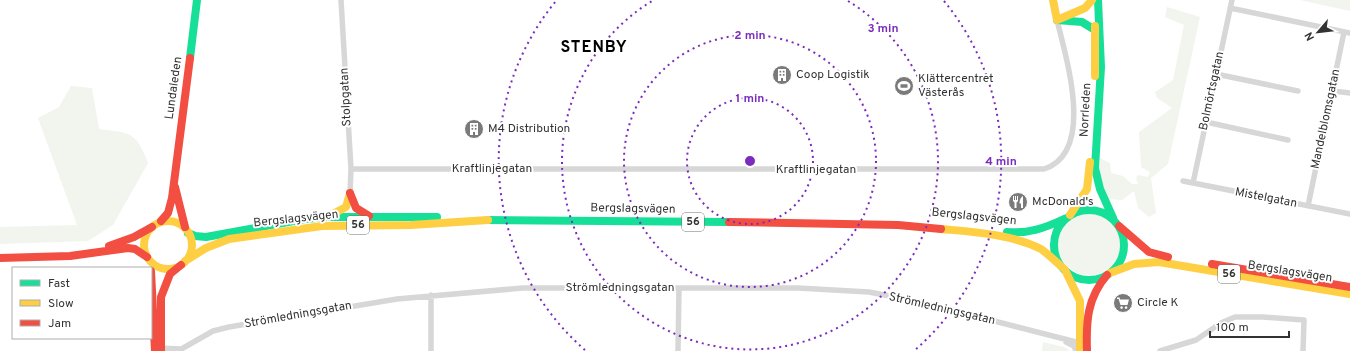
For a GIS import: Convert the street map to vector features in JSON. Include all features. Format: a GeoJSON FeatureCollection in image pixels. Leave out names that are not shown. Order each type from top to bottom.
{"type":"FeatureCollection","features":[{"type":"Feature","properties":{"kind":"main road","name":"Lundaleden"},"geometry":{"type":"LineString","coordinates":[[158,223],[170,209],[189,72],[197,0]]}},
{"type":"Feature","properties":{"kind":"main road"},"geometry":{"type":"LineString","coordinates":[[1053,0],[1057,20]]}},
{"type":"Feature","properties":{"kind":"main road"},"geometry":{"type":"LineString","coordinates":[[1057,20],[1064,14],[1078,12],[1084,9],[1089,6],[1093,0]]}},
{"type":"Feature","properties":{"kind":"main road","name":"Norrleden"},"geometry":{"type":"LineString","coordinates":[[1069,216],[1083,197],[1089,181],[1095,67],[1093,0]]}},
{"type":"Feature","properties":{"kind":"main road","name":"Norrleden"},"geometry":{"type":"LineString","coordinates":[[1098,0],[1101,67],[1095,168],[1100,189],[1113,218]]}},
{"type":"Feature","properties":{"kind":"main road"},"geometry":{"type":"LineString","coordinates":[[1057,20],[1081,20],[1089,23],[1095,30]]}},
{"type":"Feature","properties":{"kind":"main road","name":"Lundaleden"},"geometry":{"type":"LineString","coordinates":[[174,179],[186,230]]}},
{"type":"Feature","properties":{"kind":"main road"},"geometry":{"type":"LineString","coordinates":[[350,193],[359,211],[371,217]]}},
{"type":"Feature","properties":{"kind":"main road"},"geometry":{"type":"LineString","coordinates":[[327,217],[346,207],[350,193]]}},
{"type":"Feature","properties":{"kind":"main road","name":"56"},"geometry":{"type":"LineString","coordinates":[[1064,268],[1072,275],[1085,279],[1099,278],[1109,274],[1116,267],[1124,251],[1124,242],[1119,226],[1113,218],[1105,213],[1092,210],[1078,211],[1069,216]]}},
{"type":"Feature","properties":{"kind":"main road"},"geometry":{"type":"LineString","coordinates":[[1069,216],[1061,224],[1055,238],[1055,253],[1080,301],[1082,348]]}},
{"type":"Feature","properties":{"kind":"main road","name":"Bergslagsvägen"},"geometry":{"type":"LineString","coordinates":[[898,225],[910,223],[951,225],[1020,233],[1045,228],[1069,216]]}},
{"type":"Feature","properties":{"kind":"main road","name":"Bergslagsvägen"},"geometry":{"type":"LineString","coordinates":[[186,230],[195,236],[206,237],[276,223],[327,217],[474,217],[487,220]]}},
{"type":"Feature","properties":{"kind":"main road","name":"Bergslagsvägen"},"geometry":{"type":"LineString","coordinates":[[183,263],[219,242],[294,229],[322,226],[411,225],[487,220],[898,225],[965,231],[1014,239],[1042,250],[1064,268]]}},
{"type":"Feature","properties":{"kind":"main road","name":"56"},"geometry":{"type":"LineString","coordinates":[[45,256],[108,246],[129,239],[158,223],[173,221],[186,230]]}},
{"type":"Feature","properties":{"kind":"main road"},"geometry":{"type":"LineString","coordinates":[[150,264],[145,239],[148,233],[158,223]]}},
{"type":"Feature","properties":{"kind":"main road","name":"Bergslagsvägen"},"geometry":{"type":"LineString","coordinates":[[1119,226],[1138,244],[1156,255],[1350,287]]}},
{"type":"Feature","properties":{"kind":"main road"},"geometry":{"type":"LineString","coordinates":[[158,349],[161,297],[170,274],[183,263],[191,250],[191,238],[186,230]]}},
{"type":"Feature","properties":{"kind":"main road","name":"56"},"geometry":{"type":"LineString","coordinates":[[0,258],[77,255],[128,248],[135,249],[150,264],[163,268],[172,268],[183,263]]}},
{"type":"Feature","properties":{"kind":"main road","name":"Bergslagsvägen"},"geometry":{"type":"LineString","coordinates":[[1109,274],[1125,266],[1138,262],[1159,262],[1350,294]]}},
{"type":"Feature","properties":{"kind":"main road"},"geometry":{"type":"LineString","coordinates":[[1082,348],[1090,298],[1100,282],[1109,274]]}},
{"type":"Feature","properties":{"kind":"main road"},"geometry":{"type":"LineString","coordinates":[[152,285],[158,349]]}},
{"type":"Feature","properties":{"kind":"street","name":"Stolpgatan"},"geometry":{"type":"LineString","coordinates":[[341,0],[350,193]]}},
{"type":"Feature","properties":{"kind":"street","name":"Bolmörtsgatan"},"geometry":{"type":"LineString","coordinates":[[1193,183],[1232,0]]}},
{"type":"Feature","properties":{"kind":"street"},"geometry":{"type":"LineString","coordinates":[[1230,8],[1350,33]]}},
{"type":"Feature","properties":{"kind":"street","name":"Kraftlinjegatan"},"geometry":{"type":"LineString","coordinates":[[350,169],[1044,169],[1059,162],[1066,154],[1072,139],[1074,122],[1069,68],[1057,20]]}},
{"type":"Feature","properties":{"kind":"street","name":"Mandelblomsgatan"},"geometry":{"type":"LineString","coordinates":[[1308,206],[1344,32]]}},
{"type":"Feature","properties":{"kind":"street"},"geometry":{"type":"LineString","coordinates":[[1216,74],[1298,91]]}},
{"type":"Feature","properties":{"kind":"street"},"geometry":{"type":"LineString","coordinates":[[1333,90],[1350,93]]}},
{"type":"Feature","properties":{"kind":"street"},"geometry":{"type":"LineString","coordinates":[[1206,122],[1288,140]]}},
{"type":"Feature","properties":{"kind":"street","name":"Mistelgatan"},"geometry":{"type":"LineString","coordinates":[[1182,181],[1350,214]]}},
{"type":"Feature","properties":{"kind":"street","name":"Strömledningsgatan"},"geometry":{"type":"LineString","coordinates":[[158,349],[179,350],[220,329],[352,306],[431,295],[523,288],[798,288],[869,292],[920,302],[1060,338],[1082,348]]}},
{"type":"Feature","properties":{"kind":"street"},"geometry":{"type":"LineString","coordinates":[[678,351],[679,289]]}},
{"type":"Feature","properties":{"kind":"street"},"geometry":{"type":"LineString","coordinates":[[431,295],[432,351]]}},
{"type":"Feature","properties":{"kind":"street"},"geometry":{"type":"LineString","coordinates":[[1160,351],[1196,340],[1220,323],[1235,318],[1263,317],[1304,320],[1303,351]]}},
{"type":"Feature","properties":{"kind":"shaded area"},"geometry":{"type":"Polygon","coordinates":[[[1300,0],[1350,0],[1350,11],[1300,0]]]}},
{"type":"Feature","properties":{"kind":"shaded area"},"geometry":{"type":"Polygon","coordinates":[[[1167,7],[1200,17],[1168,164],[1151,178],[1156,213],[1149,217],[1138,208],[1134,191],[1122,200],[1107,199],[1100,182],[1100,158],[1110,163],[1111,173],[1123,176],[1132,184],[1138,184],[1136,178],[1138,175],[1148,177],[1150,172],[1141,167],[1139,132],[1172,108],[1157,98],[1155,92],[1173,80],[1184,25],[1165,17],[1167,7]]]}},
{"type":"Feature","properties":{"kind":"shaded area"},"geometry":{"type":"Polygon","coordinates":[[[71,86],[92,88],[99,129],[125,133],[131,136],[140,145],[148,163],[113,225],[88,241],[0,244],[0,227],[77,225],[38,118],[59,107],[71,86]]]}},
{"type":"Feature","properties":{"kind":"shaded area"},"geometry":{"type":"Polygon","coordinates":[[[1083,213],[1095,213],[1111,222],[1118,232],[1120,244],[1118,256],[1111,266],[1095,275],[1083,275],[1072,270],[1063,261],[1058,250],[1058,238],[1063,227],[1072,218],[1083,213]]]}},
{"type":"Feature","properties":{"kind":"shaded area"},"geometry":{"type":"Polygon","coordinates":[[[1043,342],[1064,347],[1070,351],[1042,351],[1043,342]]]}},
{"type":"Feature","properties":{"kind":"traffic: fast"},"geometry":{"type":"LineString","coordinates":[[190,58],[197,0]]}},
{"type":"Feature","properties":{"kind":"traffic: fast"},"geometry":{"type":"LineString","coordinates":[[1098,0],[1101,67],[1095,168],[1100,189],[1113,218]]}},
{"type":"Feature","properties":{"kind":"traffic: fast"},"geometry":{"type":"LineString","coordinates":[[1057,20],[1082,22],[1095,30]]}},
{"type":"Feature","properties":{"kind":"traffic: fast"},"geometry":{"type":"LineString","coordinates":[[1089,210],[1102,213],[1114,220],[1121,232],[1124,245],[1121,258],[1114,270],[1102,277],[1089,280],[1076,277],[1064,270],[1057,258],[1054,245],[1057,232],[1064,220],[1076,213],[1089,210]]}},
{"type":"Feature","properties":{"kind":"traffic: fast"},"geometry":{"type":"LineString","coordinates":[[188,233],[195,236],[206,237],[305,219],[327,217],[437,217]]}},
{"type":"Feature","properties":{"kind":"traffic: fast"},"geometry":{"type":"LineString","coordinates":[[1007,232],[1036,230],[1064,219]]}},
{"type":"Feature","properties":{"kind":"traffic: fast"},"geometry":{"type":"LineString","coordinates":[[488,220],[729,222]]}},
{"type":"Feature","properties":{"kind":"traffic: slow"},"geometry":{"type":"LineString","coordinates":[[1053,0],[1057,20]]}},
{"type":"Feature","properties":{"kind":"traffic: slow"},"geometry":{"type":"LineString","coordinates":[[1057,20],[1085,8],[1092,0]]}},
{"type":"Feature","properties":{"kind":"traffic: slow"},"geometry":{"type":"LineString","coordinates":[[1095,26],[1095,76]]}},
{"type":"Feature","properties":{"kind":"traffic: slow"},"geometry":{"type":"LineString","coordinates":[[1070,215],[1087,189],[1090,162]]}},
{"type":"Feature","properties":{"kind":"traffic: slow"},"geometry":{"type":"LineString","coordinates":[[331,215],[346,207],[350,193]]}},
{"type":"Feature","properties":{"kind":"traffic: slow"},"geometry":{"type":"LineString","coordinates":[[185,261],[206,248],[229,239],[322,226],[411,225],[488,220]]}},
{"type":"Feature","properties":{"kind":"traffic: slow"},"geometry":{"type":"LineString","coordinates":[[168,221],[177,223],[185,228],[190,236],[192,245],[190,254],[185,262],[177,267],[168,269],[159,267],[151,262],[146,254],[144,245],[146,236],[151,228],[159,223],[168,221]]}},
{"type":"Feature","properties":{"kind":"traffic: slow"},"geometry":{"type":"LineString","coordinates":[[941,229],[992,234],[1017,240],[1041,249],[1062,267]]}},
{"type":"Feature","properties":{"kind":"traffic: slow"},"geometry":{"type":"LineString","coordinates":[[1110,273],[1134,264],[1159,262],[1350,294]]}},
{"type":"Feature","properties":{"kind":"traffic: slow"},"geometry":{"type":"LineString","coordinates":[[1065,270],[1080,301],[1080,351]]}},
{"type":"Feature","properties":{"kind":"traffic: jam"},"geometry":{"type":"LineString","coordinates":[[161,221],[168,213],[172,198],[190,58]]}},
{"type":"Feature","properties":{"kind":"traffic: jam"},"geometry":{"type":"LineString","coordinates":[[175,187],[185,227]]}},
{"type":"Feature","properties":{"kind":"traffic: jam"},"geometry":{"type":"LineString","coordinates":[[350,193],[356,208],[369,216]]}},
{"type":"Feature","properties":{"kind":"traffic: jam"},"geometry":{"type":"LineString","coordinates":[[729,222],[898,225],[941,229]]}},
{"type":"Feature","properties":{"kind":"traffic: jam"},"geometry":{"type":"LineString","coordinates":[[1119,226],[1149,252],[1168,257]]}},
{"type":"Feature","properties":{"kind":"traffic: jam"},"geometry":{"type":"LineString","coordinates":[[109,246],[134,237],[152,227]]}},
{"type":"Feature","properties":{"kind":"traffic: jam"},"geometry":{"type":"LineString","coordinates":[[0,258],[70,256],[128,248],[135,249],[147,257]]}},
{"type":"Feature","properties":{"kind":"traffic: jam"},"geometry":{"type":"LineString","coordinates":[[1212,264],[1350,287]]}},
{"type":"Feature","properties":{"kind":"traffic: jam"},"geometry":{"type":"LineString","coordinates":[[161,351],[161,297],[170,274],[181,265]]}},
{"type":"Feature","properties":{"kind":"traffic: jam"},"geometry":{"type":"LineString","coordinates":[[1087,351],[1089,311],[1095,292],[1107,275]]}},
{"type":"Feature","properties":{"kind":"traffic: jam"},"geometry":{"type":"LineString","coordinates":[[152,291],[155,351]]}},
{"type":"Feature","properties":{"kind":"place","name":"Coop Logistik"},"geometry":{"type":"Point","coordinates":[782,75]}},
{"type":"Feature","properties":{"kind":"place","name":"Klättercentret Västerås"},"geometry":{"type":"Point","coordinates":[904,86]}},
{"type":"Feature","properties":{"kind":"place","name":"M4 Distribution"},"geometry":{"type":"Point","coordinates":[474,129]}},
{"type":"Feature","properties":{"kind":"place","name":"McDonald's"},"geometry":{"type":"Point","coordinates":[1018,202]}},
{"type":"Feature","properties":{"kind":"place","name":"Circle K"},"geometry":{"type":"Point","coordinates":[1123,303]}},
{"type":"Feature","properties":{"kind":"district","name":"STENBY"},"geometry":{"type":"Point","coordinates":[594,48]}}]}
